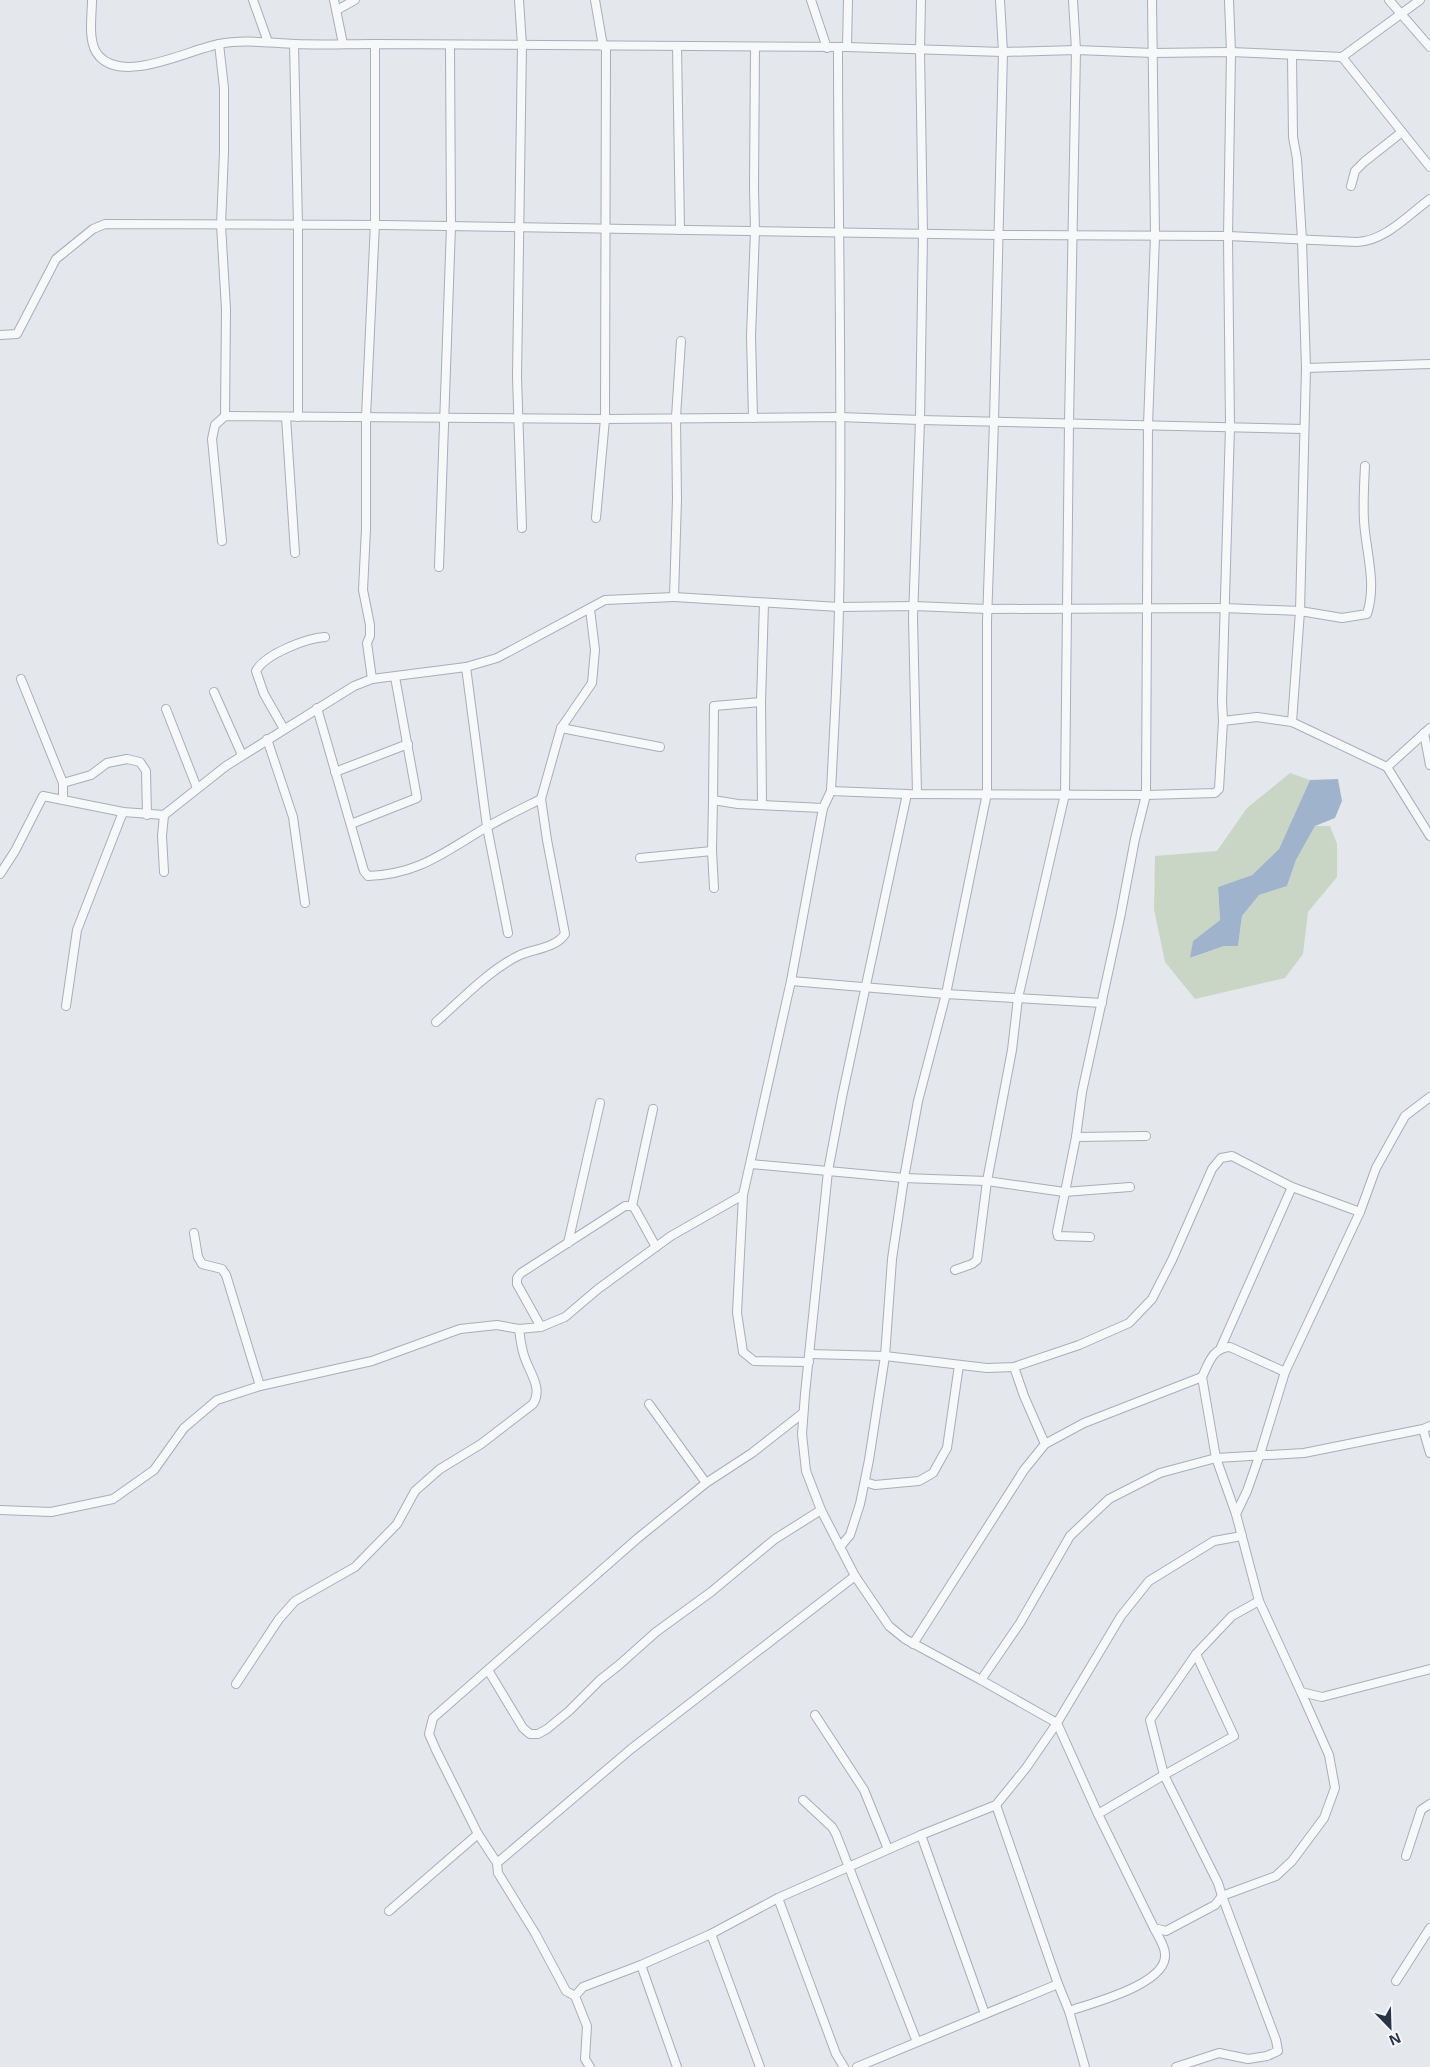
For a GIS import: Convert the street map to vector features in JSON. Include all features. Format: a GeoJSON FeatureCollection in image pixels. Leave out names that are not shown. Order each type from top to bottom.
{"type":"FeatureCollection","features":[{"type":"Feature","properties":{"kind":"street"},"geometry":{"type":"LineString","coordinates":[[92,0],[92,41],[99,56],[116,66],[141,67],[219,44],[255,41],[294,44],[847,47],[1003,52],[1076,50],[1153,53],[1231,52],[1342,57],[1420,0]]}},
{"type":"Feature","properties":{"kind":"street"},"geometry":{"type":"LineString","coordinates":[[252,0],[268,42]]}},
{"type":"Feature","properties":{"kind":"street"},"geometry":{"type":"LineString","coordinates":[[334,0],[343,44]]}},
{"type":"Feature","properties":{"kind":"street"},"geometry":{"type":"LineString","coordinates":[[336,10],[355,0]]}},
{"type":"Feature","properties":{"kind":"street"},"geometry":{"type":"LineString","coordinates":[[519,0],[522,45],[518,418],[522,528]]}},
{"type":"Feature","properties":{"kind":"street"},"geometry":{"type":"LineString","coordinates":[[595,0],[605,46],[605,419],[596,518]]}},
{"type":"Feature","properties":{"kind":"street"},"geometry":{"type":"LineString","coordinates":[[811,0],[828,48]]}},
{"type":"Feature","properties":{"kind":"street"},"geometry":{"type":"LineString","coordinates":[[847,47],[848,0]]}},
{"type":"Feature","properties":{"kind":"street"},"geometry":{"type":"LineString","coordinates":[[917,793],[914,606],[923,234],[921,0]]}},
{"type":"Feature","properties":{"kind":"street"},"geometry":{"type":"LineString","coordinates":[[840,1547],[850,1535],[865,1482],[885,1356],[892,1259],[904,1178],[918,1101],[946,994],[987,793],[987,609],[994,421],[1003,52],[1000,0]]}},
{"type":"Feature","properties":{"kind":"street"},"geometry":{"type":"LineString","coordinates":[[955,1270],[972,1264],[977,1260],[987,1182],[1012,1050],[1018,998],[1065,794],[1068,423],[1076,50],[1073,0]]}},
{"type":"Feature","properties":{"kind":"street"},"geometry":{"type":"LineString","coordinates":[[1090,1238],[1058,1236],[1057,1232],[1076,1137],[1082,1092],[1146,795],[1148,425],[1156,236],[1152,0]]}},
{"type":"Feature","properties":{"kind":"street"},"geometry":{"type":"LineString","coordinates":[[831,791],[907,794],[1146,795],[1215,793],[1219,790],[1223,722],[1224,608],[1230,427],[1228,236],[1231,52],[1229,0]]}},
{"type":"Feature","properties":{"kind":"street"},"geometry":{"type":"LineString","coordinates":[[1389,0],[1430,47]]}},
{"type":"Feature","properties":{"kind":"street"},"geometry":{"type":"LineString","coordinates":[[219,44],[224,88],[221,225],[226,309],[225,416]]}},
{"type":"Feature","properties":{"kind":"street"},"geometry":{"type":"LineString","coordinates":[[294,44],[298,226],[298,417]]}},
{"type":"Feature","properties":{"kind":"street"},"geometry":{"type":"LineString","coordinates":[[372,679],[367,643],[370,636],[370,625],[363,590],[366,529],[366,417],[375,226],[375,44]]}},
{"type":"Feature","properties":{"kind":"street"},"geometry":{"type":"LineString","coordinates":[[439,567],[451,226],[450,44]]}},
{"type":"Feature","properties":{"kind":"street"},"geometry":{"type":"LineString","coordinates":[[678,46],[680,230]]}},
{"type":"Feature","properties":{"kind":"street"},"geometry":{"type":"LineString","coordinates":[[753,418],[751,336],[755,231],[755,47]]}},
{"type":"Feature","properties":{"kind":"street"},"geometry":{"type":"LineString","coordinates":[[838,48],[839,608],[831,791],[823,808],[791,981],[743,1195],[737,1313],[743,1352],[754,1361],[885,1356],[987,1368],[1014,1367],[1079,1345],[1129,1322],[1152,1299],[1172,1260],[1212,1168],[1221,1158],[1232,1156],[1292,1187],[1360,1212]]}},
{"type":"Feature","properties":{"kind":"street"},"geometry":{"type":"LineString","coordinates":[[1292,55],[1293,137],[1302,240],[1306,368],[1300,611],[1292,722]]}},
{"type":"Feature","properties":{"kind":"street"},"geometry":{"type":"LineString","coordinates":[[1342,57],[1430,167]]}},
{"type":"Feature","properties":{"kind":"street"},"geometry":{"type":"LineString","coordinates":[[1351,186],[1355,171],[1402,132]]}},
{"type":"Feature","properties":{"kind":"street"},"geometry":{"type":"LineString","coordinates":[[0,335],[17,334],[56,259],[93,229],[105,224],[451,226],[838,233],[1228,236],[1367,241],[1379,237],[1430,198]]}},
{"type":"Feature","properties":{"kind":"street"},"geometry":{"type":"LineString","coordinates":[[674,597],[678,500],[676,417],[681,341]]}},
{"type":"Feature","properties":{"kind":"street"},"geometry":{"type":"LineString","coordinates":[[1306,368],[1430,364]]}},
{"type":"Feature","properties":{"kind":"street"},"geometry":{"type":"LineString","coordinates":[[222,541],[212,439],[215,425],[225,416],[605,419],[840,417],[1304,429]]}},
{"type":"Feature","properties":{"kind":"street"},"geometry":{"type":"LineString","coordinates":[[286,417],[295,553]]}},
{"type":"Feature","properties":{"kind":"street"},"geometry":{"type":"LineString","coordinates":[[0,874],[15,851],[43,796],[123,812],[164,815],[242,755],[354,686],[372,679],[466,667],[497,658],[604,600],[674,597],[839,608],[914,606],[987,609],[1224,608],[1300,611],[1342,618],[1367,614],[1370,604],[1372,579],[1364,521],[1364,466]]}},
{"type":"Feature","properties":{"kind":"street"},"geometry":{"type":"LineString","coordinates":[[762,805],[761,702],[764,603]]}},
{"type":"Feature","properties":{"kind":"street"},"geometry":{"type":"LineString","coordinates":[[436,1022],[485,978],[519,956],[556,942],[564,934],[541,799],[561,728],[592,683],[595,650],[590,609]]}},
{"type":"Feature","properties":{"kind":"street"},"geometry":{"type":"LineString","coordinates":[[284,728],[264,694],[256,671],[260,664],[297,644],[313,638],[326,637]]}},
{"type":"Feature","properties":{"kind":"street"},"geometry":{"type":"LineString","coordinates":[[466,667],[487,827],[508,933]]}},
{"type":"Feature","properties":{"kind":"street"},"geometry":{"type":"LineString","coordinates":[[351,824],[417,798],[395,677]]}},
{"type":"Feature","properties":{"kind":"street"},"geometry":{"type":"LineString","coordinates":[[21,680],[63,783],[63,800]]}},
{"type":"Feature","properties":{"kind":"street"},"geometry":{"type":"LineString","coordinates":[[214,692],[242,755]]}},
{"type":"Feature","properties":{"kind":"street"},"geometry":{"type":"LineString","coordinates":[[714,888],[712,851],[714,706],[761,702]]}},
{"type":"Feature","properties":{"kind":"street"},"geometry":{"type":"LineString","coordinates":[[317,708],[364,871],[368,876],[421,866],[450,851],[487,827],[541,799]]}},
{"type":"Feature","properties":{"kind":"street"},"geometry":{"type":"LineString","coordinates":[[166,709],[197,788]]}},
{"type":"Feature","properties":{"kind":"street"},"geometry":{"type":"LineString","coordinates":[[1223,722],[1257,717],[1292,722],[1387,767],[1430,836]]}},
{"type":"Feature","properties":{"kind":"street"},"geometry":{"type":"LineString","coordinates":[[561,728],[660,747]]}},
{"type":"Feature","properties":{"kind":"street"},"geometry":{"type":"LineString","coordinates":[[1387,767],[1427,731]]}},
{"type":"Feature","properties":{"kind":"street"},"geometry":{"type":"LineString","coordinates":[[1427,731],[1430,764]]}},
{"type":"Feature","properties":{"kind":"street"},"geometry":{"type":"LineString","coordinates":[[267,739],[294,817],[305,903]]}},
{"type":"Feature","properties":{"kind":"street"},"geometry":{"type":"LineString","coordinates":[[335,772],[408,744]]}},
{"type":"Feature","properties":{"kind":"street"},"geometry":{"type":"LineString","coordinates":[[63,783],[91,775],[108,763],[127,759],[140,762],[146,771],[147,815]]}},
{"type":"Feature","properties":{"kind":"street"},"geometry":{"type":"LineString","coordinates":[[907,794],[828,1171],[803,1413],[802,1434],[806,1471],[821,1510],[855,1576],[889,1626],[914,1644],[1057,1722],[1098,1814],[1165,1953],[1163,1966],[1151,1978],[1126,1992],[1069,2011]]}},
{"type":"Feature","properties":{"kind":"street"},"geometry":{"type":"LineString","coordinates":[[713,800],[823,808]]}},
{"type":"Feature","properties":{"kind":"street"},"geometry":{"type":"LineString","coordinates":[[66,1006],[77,930],[123,812]]}},
{"type":"Feature","properties":{"kind":"street"},"geometry":{"type":"LineString","coordinates":[[164,815],[162,836],[164,872]]}},
{"type":"Feature","properties":{"kind":"street"},"geometry":{"type":"LineString","coordinates":[[640,858],[712,851]]}},
{"type":"Feature","properties":{"kind":"street"},"geometry":{"type":"LineString","coordinates":[[791,981],[946,994],[1102,1004]]}},
{"type":"Feature","properties":{"kind":"street"},"geometry":{"type":"LineString","coordinates":[[1236,1514],[1247,1491],[1260,1454],[1285,1372],[1360,1212],[1376,1168],[1405,1116],[1430,1097]]}},
{"type":"Feature","properties":{"kind":"street"},"geometry":{"type":"LineString","coordinates":[[568,1243],[600,1103]]}},
{"type":"Feature","properties":{"kind":"street"},"geometry":{"type":"LineString","coordinates":[[654,1109],[632,1206],[656,1247]]}},
{"type":"Feature","properties":{"kind":"street"},"geometry":{"type":"LineString","coordinates":[[1076,1137],[1146,1136]]}},
{"type":"Feature","properties":{"kind":"street"},"geometry":{"type":"LineString","coordinates":[[751,1164],[904,1178],[987,1182],[1064,1192],[1130,1187]]}},
{"type":"Feature","properties":{"kind":"street"},"geometry":{"type":"LineString","coordinates":[[1154,1928],[1166,1931],[1215,1905],[1222,1896],[1276,1876],[1292,1861],[1324,1818],[1335,1788],[1328,1755],[1259,1601],[1236,1514],[1216,1458],[1202,1377],[1214,1353],[1221,1347],[1292,1187]]}},
{"type":"Feature","properties":{"kind":"street"},"geometry":{"type":"LineString","coordinates":[[0,1510],[51,1512],[113,1499],[154,1470],[184,1428],[217,1400],[260,1386],[372,1361],[460,1329],[497,1325],[519,1329],[541,1327],[565,1317],[598,1290],[672,1236],[743,1195]]}},
{"type":"Feature","properties":{"kind":"street"},"geometry":{"type":"LineString","coordinates":[[541,1327],[517,1284],[517,1278],[625,1206],[632,1206]]}},
{"type":"Feature","properties":{"kind":"street"},"geometry":{"type":"LineString","coordinates":[[194,1233],[198,1257],[202,1264],[222,1269],[226,1276],[260,1386]]}},
{"type":"Feature","properties":{"kind":"street"},"geometry":{"type":"LineString","coordinates":[[236,1684],[279,1620],[295,1601],[355,1567],[397,1524],[415,1492],[440,1469],[481,1444],[533,1404],[538,1396],[537,1387],[523,1352],[519,1329]]}},
{"type":"Feature","properties":{"kind":"street"},"geometry":{"type":"LineString","coordinates":[[1221,1347],[1230,1347],[1285,1372]]}},
{"type":"Feature","properties":{"kind":"street"},"geometry":{"type":"LineString","coordinates":[[865,1482],[875,1485],[919,1480],[933,1473],[947,1448],[959,1365]]}},
{"type":"Feature","properties":{"kind":"street"},"geometry":{"type":"LineString","coordinates":[[1014,1367],[1024,1396],[1045,1444]]}},
{"type":"Feature","properties":{"kind":"street"},"geometry":{"type":"LineString","coordinates":[[914,1644],[1024,1470],[1045,1444],[1084,1423],[1202,1377]]}},
{"type":"Feature","properties":{"kind":"street"},"geometry":{"type":"LineString","coordinates":[[649,1404],[706,1483]]}},
{"type":"Feature","properties":{"kind":"street"},"geometry":{"type":"LineString","coordinates":[[590,2067],[585,2059],[587,2026],[575,1996],[566,1991],[535,1933],[498,1873],[497,1863],[478,1834],[429,1734],[432,1718],[638,1538],[706,1483],[752,1453],[803,1413]]}},
{"type":"Feature","properties":{"kind":"street"},"geometry":{"type":"LineString","coordinates":[[981,1680],[1020,1623],[1070,1536],[1109,1500],[1126,1490],[1160,1473],[1216,1458],[1304,1453],[1426,1428],[1430,1453]]}},
{"type":"Feature","properties":{"kind":"street"},"geometry":{"type":"LineString","coordinates":[[488,1670],[523,1728],[530,1734],[538,1734],[569,1711],[600,1680],[620,1665],[656,1632],[711,1592],[775,1539],[821,1510]]}},
{"type":"Feature","properties":{"kind":"street"},"geometry":{"type":"LineString","coordinates":[[575,1996],[583,1987],[641,1965],[711,1934],[778,1898],[920,1835],[996,1805],[1026,1768],[1057,1722],[1121,1616],[1149,1581],[1214,1541],[1242,1536]]}},
{"type":"Feature","properties":{"kind":"street"},"geometry":{"type":"LineString","coordinates":[[497,1863],[632,1749],[855,1576]]}},
{"type":"Feature","properties":{"kind":"street"},"geometry":{"type":"LineString","coordinates":[[1176,2067],[1219,2053],[1248,2059],[1267,2056],[1278,2051],[1276,2040],[1218,1883],[1164,1775],[1150,1720],[1196,1654],[1232,1616],[1259,1601]]}},
{"type":"Feature","properties":{"kind":"street"},"geometry":{"type":"LineString","coordinates":[[1098,1814],[1234,1736],[1196,1654]]}},
{"type":"Feature","properties":{"kind":"street"},"geometry":{"type":"LineString","coordinates":[[1301,1692],[1322,1697],[1430,1669]]}},
{"type":"Feature","properties":{"kind":"street"},"geometry":{"type":"LineString","coordinates":[[815,1715],[864,1790],[888,1849]]}},
{"type":"Feature","properties":{"kind":"street"},"geometry":{"type":"LineString","coordinates":[[803,1800],[832,1827],[850,1866],[917,2042]]}},
{"type":"Feature","properties":{"kind":"street"},"geometry":{"type":"LineString","coordinates":[[1406,1856],[1422,1810],[1430,1804]]}},
{"type":"Feature","properties":{"kind":"street"},"geometry":{"type":"LineString","coordinates":[[996,1805],[1069,2011],[1084,2067]]}},
{"type":"Feature","properties":{"kind":"street"},"geometry":{"type":"LineString","coordinates":[[389,1911],[478,1834]]}},
{"type":"Feature","properties":{"kind":"street"},"geometry":{"type":"LineString","coordinates":[[920,1835],[985,2014]]}},
{"type":"Feature","properties":{"kind":"street"},"geometry":{"type":"LineString","coordinates":[[778,1898],[836,2054],[844,2067]]}},
{"type":"Feature","properties":{"kind":"street"},"geometry":{"type":"LineString","coordinates":[[1396,1981],[1430,1928]]}},
{"type":"Feature","properties":{"kind":"street"},"geometry":{"type":"LineString","coordinates":[[711,1934],[760,2067]]}},
{"type":"Feature","properties":{"kind":"street"},"geometry":{"type":"LineString","coordinates":[[641,1965],[678,2067]]}},
{"type":"Feature","properties":{"kind":"street"},"geometry":{"type":"LineString","coordinates":[[857,2067],[1058,1984]]}},
{"type":"Feature","properties":{"kind":"green space"},"geometry":{"type":"Polygon","coordinates":[[[1290,773],[1310,780],[1279,849],[1252,875],[1218,887],[1220,920],[1193,941],[1191,958],[1224,946],[1238,946],[1242,916],[1259,895],[1287,886],[1296,860],[1315,826],[1330,826],[1337,844],[1337,877],[1308,912],[1303,954],[1285,978],[1195,999],[1165,962],[1154,909],[1155,856],[1217,851],[1247,808],[1290,773]]]}},
{"type":"Feature","properties":{"kind":"water"},"geometry":{"type":"Polygon","coordinates":[[[1338,779],[1342,801],[1335,818],[1315,826],[1296,860],[1287,886],[1259,895],[1242,916],[1238,946],[1224,946],[1190,958],[1193,941],[1220,920],[1218,887],[1252,875],[1279,849],[1310,780],[1338,779]]]}}]}
